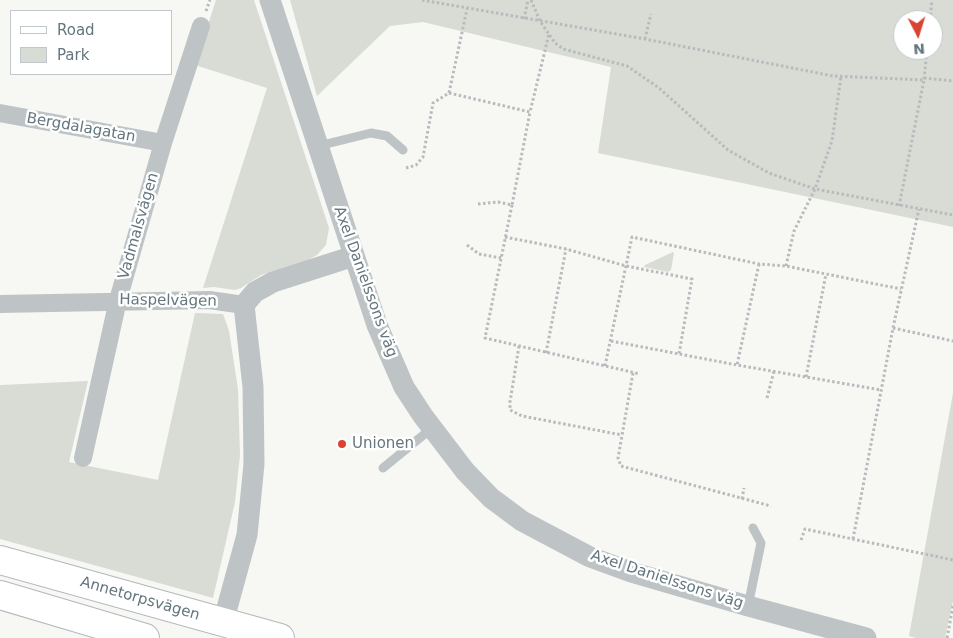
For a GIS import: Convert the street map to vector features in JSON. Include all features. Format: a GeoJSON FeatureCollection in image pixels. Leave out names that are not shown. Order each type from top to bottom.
{"type":"FeatureCollection","features":[{"type":"Feature","properties":{"kind":"main road","name":"Annetorpsvägen"},"geometry":{"type":"LineString","coordinates":[[0,560],[280,638]]}},
{"type":"Feature","properties":{"kind":"main road"},"geometry":{"type":"LineString","coordinates":[[0,595],[145,638]]}},
{"type":"Feature","properties":{"kind":"street","name":"Axel Danielssons väg"},"geometry":{"type":"LineString","coordinates":[[270,0],[377,325],[404,387],[465,471],[491,498],[522,521],[590,557],[631,572],[866,638]]}},
{"type":"Feature","properties":{"kind":"street","name":"Vadmalsvägen"},"geometry":{"type":"LineString","coordinates":[[83,458],[118,300],[162,142],[201,26]]}},
{"type":"Feature","properties":{"kind":"street","name":"Bergdalagatan"},"geometry":{"type":"LineString","coordinates":[[0,114],[162,142]]}},
{"type":"Feature","properties":{"kind":"street"},"geometry":{"type":"LineString","coordinates":[[227,608],[247,535],[254,464],[253,387],[244,305],[255,292],[274,282],[354,256]]}},
{"type":"Feature","properties":{"kind":"street","name":"Haspelvägen"},"geometry":{"type":"LineString","coordinates":[[0,304],[118,300],[209,300],[244,305]]}},
{"type":"Feature","properties":{"kind":"lane"},"geometry":{"type":"LineString","coordinates":[[318,146],[371,133],[387,136],[403,150]]}},
{"type":"Feature","properties":{"kind":"lane"},"geometry":{"type":"LineString","coordinates":[[383,468],[432,428]]}},
{"type":"Feature","properties":{"kind":"lane"},"geometry":{"type":"LineString","coordinates":[[748,606],[761,542],[753,528]]}},
{"type":"Feature","properties":{"kind":"path"},"geometry":{"type":"LineString","coordinates":[[422,0],[841,76],[953,80]]}},
{"type":"Feature","properties":{"kind":"path"},"geometry":{"type":"LineString","coordinates":[[524,19],[530,0]]}},
{"type":"Feature","properties":{"kind":"path"},"geometry":{"type":"LineString","coordinates":[[530,0],[540,21],[555,43],[563,49],[627,66],[659,88],[728,150],[769,173],[815,189],[953,215]]}},
{"type":"Feature","properties":{"kind":"path"},"geometry":{"type":"LineString","coordinates":[[406,168],[416,165],[423,157],[433,103],[448,93],[466,9]]}},
{"type":"Feature","properties":{"kind":"path"},"geometry":{"type":"LineString","coordinates":[[645,39],[651,14]]}},
{"type":"Feature","properties":{"kind":"path"},"geometry":{"type":"LineString","coordinates":[[549,34],[530,112],[484,338],[640,374]]}},
{"type":"Feature","properties":{"kind":"path"},"geometry":{"type":"LineString","coordinates":[[899,206],[924,79],[926,60]]}},
{"type":"Feature","properties":{"kind":"path"},"geometry":{"type":"LineString","coordinates":[[786,266],[794,231],[815,189],[832,141],[841,76]]}},
{"type":"Feature","properties":{"kind":"path"},"geometry":{"type":"LineString","coordinates":[[448,93],[530,112]]}},
{"type":"Feature","properties":{"kind":"path"},"geometry":{"type":"LineString","coordinates":[[478,204],[498,202],[512,205]]}},
{"type":"Feature","properties":{"kind":"path"},"geometry":{"type":"LineString","coordinates":[[853,539],[892,328],[919,209]]}},
{"type":"Feature","properties":{"kind":"path"},"geometry":{"type":"LineString","coordinates":[[506,237],[566,249],[626,266],[692,279],[679,354]]}},
{"type":"Feature","properties":{"kind":"path"},"geometry":{"type":"LineString","coordinates":[[605,366],[632,237],[759,264],[786,266],[901,289]]}},
{"type":"Feature","properties":{"kind":"path"},"geometry":{"type":"LineString","coordinates":[[467,245],[478,254],[501,258]]}},
{"type":"Feature","properties":{"kind":"path"},"geometry":{"type":"LineString","coordinates":[[546,353],[566,249]]}},
{"type":"Feature","properties":{"kind":"path"},"geometry":{"type":"LineString","coordinates":[[737,365],[759,264]]}},
{"type":"Feature","properties":{"kind":"path"},"geometry":{"type":"LineString","coordinates":[[806,377],[826,274]]}},
{"type":"Feature","properties":{"kind":"path"},"geometry":{"type":"LineString","coordinates":[[892,328],[953,341]]}},
{"type":"Feature","properties":{"kind":"path"},"geometry":{"type":"LineString","coordinates":[[611,341],[881,390]]}},
{"type":"Feature","properties":{"kind":"path"},"geometry":{"type":"LineString","coordinates":[[519,346],[510,410],[522,416],[622,436]]}},
{"type":"Feature","properties":{"kind":"path"},"geometry":{"type":"LineString","coordinates":[[767,398],[774,371]]}},
{"type":"Feature","properties":{"kind":"path"},"geometry":{"type":"LineString","coordinates":[[632,373],[618,458],[621,466],[772,506]]}},
{"type":"Feature","properties":{"kind":"path"},"geometry":{"type":"LineString","coordinates":[[742,499],[744,488]]}},
{"type":"Feature","properties":{"kind":"path"},"geometry":{"type":"LineString","coordinates":[[801,540],[805,529],[953,560]]}},
{"type":"Feature","properties":{"kind":"path"},"geometry":{"type":"LineString","coordinates":[[947,638],[953,606]]}},
{"type":"Feature","properties":{"kind":"green space"},"geometry":{"type":"Polygon","coordinates":[[[216,0],[254,0],[329,228],[326,245],[317,255],[308,260],[261,275],[235,290],[214,287],[203,288],[267,88],[195,65],[216,0]]]}},
{"type":"Feature","properties":{"kind":"green space"},"geometry":{"type":"Polygon","coordinates":[[[290,0],[953,0],[953,227],[598,153],[611,67],[423,22],[390,26],[317,96],[290,0]]]}},
{"type":"Feature","properties":{"kind":"green space"},"geometry":{"type":"Polygon","coordinates":[[[673,252],[671,270],[668,272],[644,267],[645,265],[673,252]]]}},
{"type":"Feature","properties":{"kind":"green space"},"geometry":{"type":"Polygon","coordinates":[[[195,313],[223,314],[229,331],[238,389],[240,455],[235,502],[213,598],[0,539],[0,385],[88,381],[69,462],[158,480],[195,313]]]}},
{"type":"Feature","properties":{"kind":"green space"},"geometry":{"type":"Polygon","coordinates":[[[953,393],[953,601],[945,638],[916,638],[909,636],[953,393]]]}},
{"type":"Feature","properties":{"kind":"place","name":"Unionen"},"geometry":{"type":"Point","coordinates":[342,444]}}]}
